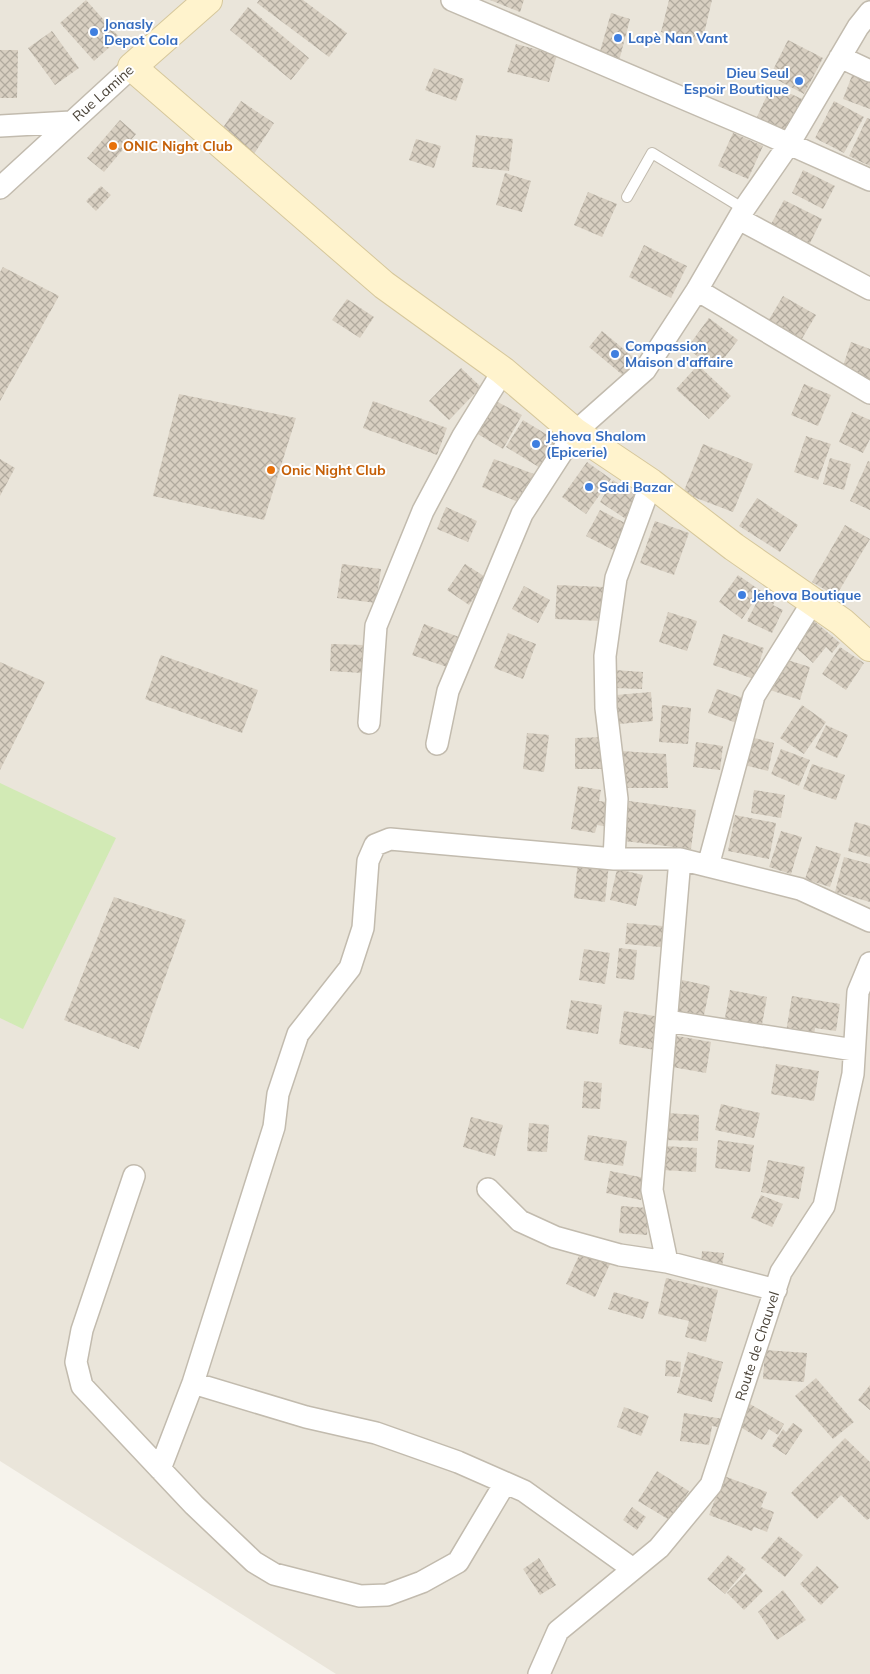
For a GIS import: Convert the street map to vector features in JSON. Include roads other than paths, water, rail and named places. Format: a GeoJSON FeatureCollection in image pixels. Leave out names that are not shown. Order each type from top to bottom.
{"type":"FeatureCollection","features":[{"type":"Feature","properties":{"kind":"street","name":"Rue Lamine"},"geometry":{"type":"LineString","coordinates":[[0,188],[208,0]]}},
{"type":"Feature","properties":{"kind":"street"},"geometry":{"type":"LineString","coordinates":[[452,0],[870,180]]}},
{"type":"Feature","properties":{"kind":"street"},"geometry":{"type":"LineString","coordinates":[[437,744],[448,692],[522,514],[575,432],[645,370],[697,290],[742,214],[789,144],[840,57],[870,12]]}},
{"type":"Feature","properties":{"kind":"street"},"geometry":{"type":"LineString","coordinates":[[840,57],[870,70]]}},
{"type":"Feature","properties":{"kind":"street"},"geometry":{"type":"LineString","coordinates":[[132,67],[384,285],[503,371],[575,432],[651,483],[812,603],[842,622],[870,647]]}},
{"type":"Feature","properties":{"kind":"street"},"geometry":{"type":"LineString","coordinates":[[0,126],[71,122]]}},
{"type":"Feature","properties":{"kind":"street"},"geometry":{"type":"LineString","coordinates":[[742,214],[870,289]]}},
{"type":"Feature","properties":{"kind":"street"},"geometry":{"type":"LineString","coordinates":[[697,290],[870,392]]}},
{"type":"Feature","properties":{"kind":"street"},"geometry":{"type":"LineString","coordinates":[[369,723],[376,626],[423,511],[463,436],[503,371]]}},
{"type":"Feature","properties":{"kind":"street"},"geometry":{"type":"LineString","coordinates":[[614,858],[617,799],[606,708],[605,656],[616,578],[651,483]]}},
{"type":"Feature","properties":{"kind":"street"},"geometry":{"type":"LineString","coordinates":[[708,866],[754,696],[812,603]]}},
{"type":"Feature","properties":{"kind":"street"},"geometry":{"type":"LineString","coordinates":[[160,1469],[193,1383],[274,1127],[278,1094],[298,1034],[350,968],[363,928],[368,862],[376,845],[390,838],[614,858],[680,859],[800,889],[870,921]]}},
{"type":"Feature","properties":{"kind":"street"},"geometry":{"type":"LineString","coordinates":[[667,1262],[652,1190],[680,859]]}},
{"type":"Feature","properties":{"kind":"street","name":"Route de Chauvel"},"geometry":{"type":"LineString","coordinates":[[539,1674],[558,1631],[659,1548],[711,1485],[781,1272],[824,1206],[852,1074],[858,992],[870,963]]}},
{"type":"Feature","properties":{"kind":"street"},"geometry":{"type":"LineString","coordinates":[[667,1021],[854,1050]]}},
{"type":"Feature","properties":{"kind":"street"},"geometry":{"type":"LineString","coordinates":[[134,1176],[82,1330],[76,1362],[82,1386],[194,1505],[254,1562],[274,1574],[360,1596],[387,1595],[422,1582],[458,1562],[505,1483]]}},
{"type":"Feature","properties":{"kind":"street"},"geometry":{"type":"LineString","coordinates":[[488,1189],[520,1221],[555,1237],[620,1254],[667,1262],[776,1290]]}},
{"type":"Feature","properties":{"kind":"street"},"geometry":{"type":"LineString","coordinates":[[193,1383],[306,1417],[376,1433],[458,1462],[524,1491],[633,1569]]}},
{"type":"Feature","properties":{"kind":"lane"},"geometry":{"type":"LineString","coordinates":[[627,197],[652,153],[742,214]]}},
{"type":"Feature","properties":{"kind":"place","name":"Jonasly Depot Cola"},"geometry":{"type":"Point","coordinates":[94,32]}},
{"type":"Feature","properties":{"kind":"place","name":"Lapè Nan Vant"},"geometry":{"type":"Point","coordinates":[618,38]}},
{"type":"Feature","properties":{"kind":"place","name":"Dieu Seul Espoir Boutique"},"geometry":{"type":"Point","coordinates":[799,81]}},
{"type":"Feature","properties":{"kind":"place","name":"ONIC Night Club"},"geometry":{"type":"Point","coordinates":[113,146]}},
{"type":"Feature","properties":{"kind":"place","name":"Compassion Maison d'affaire"},"geometry":{"type":"Point","coordinates":[615,354]}},
{"type":"Feature","properties":{"kind":"place","name":"Jehova Shalom (Epicerie)"},"geometry":{"type":"Point","coordinates":[536,444]}},
{"type":"Feature","properties":{"kind":"place","name":"Onic Night Club"},"geometry":{"type":"Point","coordinates":[271,470]}},
{"type":"Feature","properties":{"kind":"place","name":"Sadi Bazar"},"geometry":{"type":"Point","coordinates":[589,487]}},
{"type":"Feature","properties":{"kind":"place","name":"Jehova Boutique"},"geometry":{"type":"Point","coordinates":[742,595]}}]}
